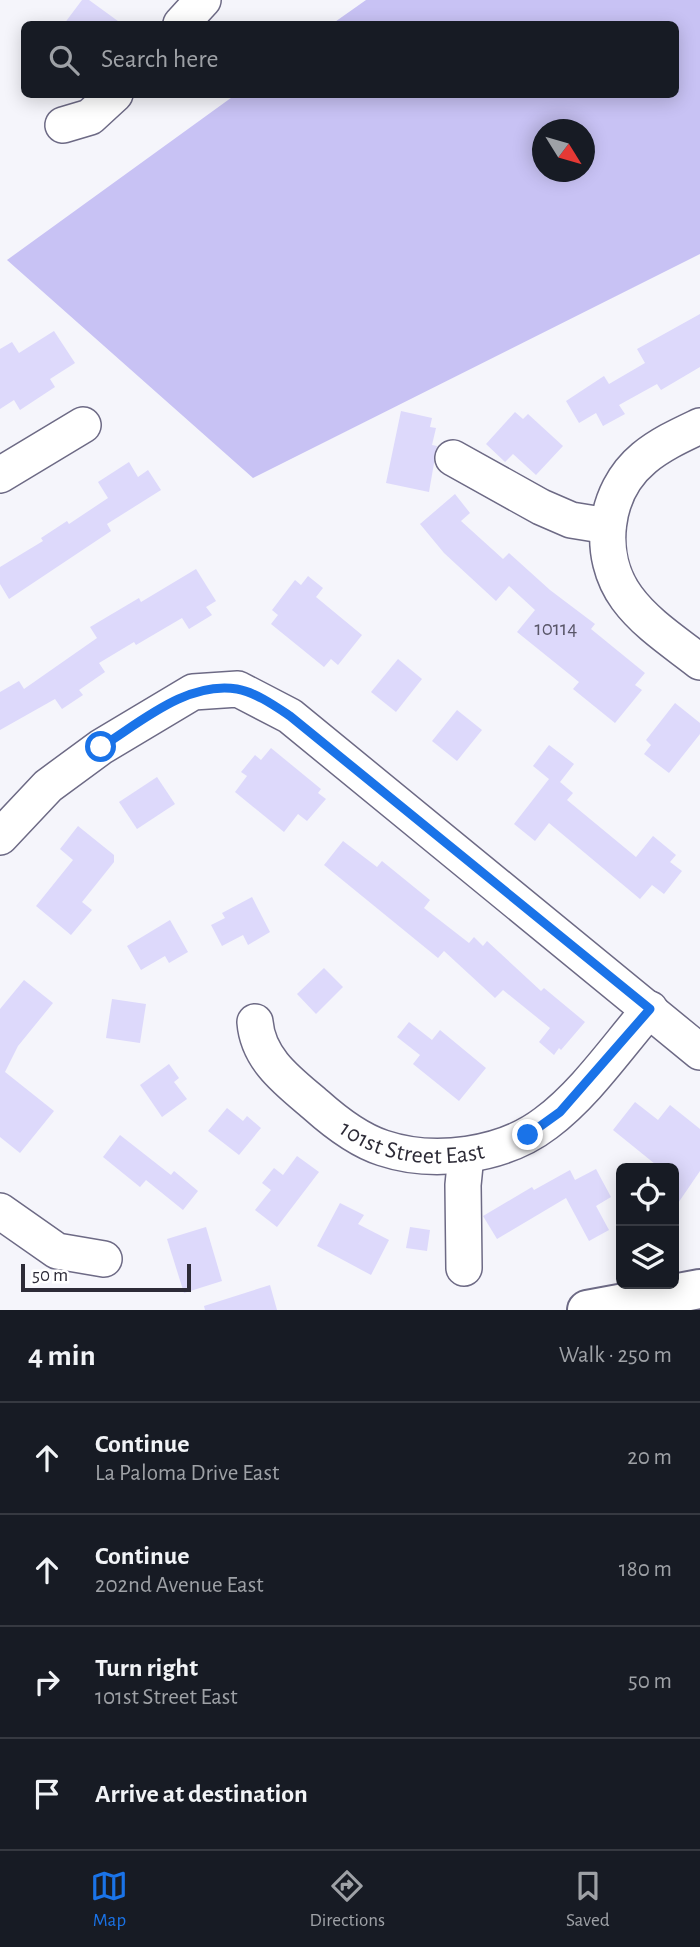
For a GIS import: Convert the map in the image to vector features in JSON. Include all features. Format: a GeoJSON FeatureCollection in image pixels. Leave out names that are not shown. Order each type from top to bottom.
{"type":"FeatureCollection","features":[{"type":"Feature","properties":{"kind":"main road"},"geometry":{"type":"LineString","coordinates":[[587,1310],[700,1289]]}},
{"type":"Feature","properties":{"kind":"street"},"geometry":{"type":"LineString","coordinates":[[184,21],[204,0]]}},
{"type":"Feature","properties":{"kind":"street"},"geometry":{"type":"LineString","coordinates":[[62,125],[90,117],[111,98]]}},
{"type":"Feature","properties":{"kind":"street"},"geometry":{"type":"LineString","coordinates":[[0,475],[83,425]]}},
{"type":"Feature","properties":{"kind":"street"},"geometry":{"type":"LineString","coordinates":[[700,426],[657,448],[634,468],[613,501],[608,526],[608,554],[614,574],[627,598],[700,663]]}},
{"type":"Feature","properties":{"kind":"street"},"geometry":{"type":"LineString","coordinates":[[453,458],[551,512],[571,520],[608,526]]}},
{"type":"Feature","properties":{"kind":"street"},"geometry":{"type":"LineString","coordinates":[[0,836],[48,786],[101,747],[193,692],[238,689],[290,716],[700,1052]]}},
{"type":"Feature","properties":{"kind":"street","name":"101st Street East"},"geometry":{"type":"LineString","coordinates":[[255,1022],[257,1040],[280,1074],[322,1111],[358,1137],[383,1148],[403,1152],[466,1154],[491,1150],[544,1125],[576,1095],[650,1009]]}},
{"type":"Feature","properties":{"kind":"street"},"geometry":{"type":"LineString","coordinates":[[464,1268],[463,1185],[466,1154]]}},
{"type":"Feature","properties":{"kind":"street"},"geometry":{"type":"LineString","coordinates":[[0,1211],[57,1251],[104,1259]]}},
{"type":"Feature","properties":{"kind":"shaded area"},"geometry":{"type":"Polygon","coordinates":[[[366,0],[700,0],[700,254],[253,478],[7,260],[231,98],[679,98],[679,21],[336,21],[366,0]]]}},
{"type":"Feature","properties":{"kind":"building"},"geometry":{"type":"Polygon","coordinates":[[[82,0],[89,0],[118,21],[66,21],[82,0]]]}},
{"type":"Feature","properties":{"kind":"building"},"geometry":{"type":"Polygon","coordinates":[[[700,314],[700,367],[661,390],[657,384],[619,405],[625,414],[603,426],[596,413],[579,423],[566,401],[604,376],[609,384],[645,363],[637,349],[700,314]]]}},
{"type":"Feature","properties":{"kind":"building"},"geometry":{"type":"Polygon","coordinates":[[[54,331],[75,363],[50,379],[55,387],[20,410],[14,400],[0,409],[0,349],[12,342],[19,353],[54,331]]]}},
{"type":"Feature","properties":{"kind":"building"},"geometry":{"type":"Polygon","coordinates":[[[401,411],[432,418],[430,427],[436,428],[432,445],[437,446],[429,492],[386,483],[401,411]]]}},
{"type":"Feature","properties":{"kind":"building"},"geometry":{"type":"Polygon","coordinates":[[[515,412],[523,419],[528,414],[563,446],[536,475],[513,454],[505,462],[486,444],[515,412]]]}},
{"type":"Feature","properties":{"kind":"building"},"geometry":{"type":"Polygon","coordinates":[[[129,462],[138,477],[148,470],[161,490],[107,524],[111,531],[9,599],[0,584],[0,567],[43,541],[41,538],[67,521],[69,524],[108,498],[98,482],[129,462]]]}},
{"type":"Feature","properties":{"kind":"building"},"geometry":{"type":"Polygon","coordinates":[[[455,494],[470,513],[461,521],[503,559],[509,553],[550,590],[595,624],[591,629],[645,673],[635,685],[642,690],[615,723],[573,689],[579,682],[517,632],[535,610],[509,586],[496,601],[444,553],[420,524],[455,494]]]}},
{"type":"Feature","properties":{"kind":"building"},"geometry":{"type":"Polygon","coordinates":[[[196,569],[216,601],[206,607],[212,615],[189,629],[182,618],[136,645],[134,642],[99,663],[105,672],[79,690],[83,695],[62,709],[55,699],[0,730],[0,692],[19,681],[24,689],[97,638],[90,627],[139,598],[141,602],[196,569]]]}},
{"type":"Feature","properties":{"kind":"building"},"geometry":{"type":"Polygon","coordinates":[[[308,576],[323,588],[316,597],[362,635],[338,665],[331,659],[324,667],[271,624],[278,615],[272,610],[295,580],[301,585],[308,576]]]}},
{"type":"Feature","properties":{"kind":"building"},"geometry":{"type":"Polygon","coordinates":[[[398,659],[422,679],[396,712],[371,692],[398,659]]]}},
{"type":"Feature","properties":{"kind":"building"},"geometry":{"type":"Polygon","coordinates":[[[675,703],[700,723],[700,734],[669,773],[644,754],[651,745],[646,740],[675,703]]]}},
{"type":"Feature","properties":{"kind":"building"},"geometry":{"type":"Polygon","coordinates":[[[457,710],[482,730],[457,761],[432,741],[457,710]]]}},
{"type":"Feature","properties":{"kind":"building"},"geometry":{"type":"Polygon","coordinates":[[[549,745],[574,764],[560,782],[573,793],[567,800],[636,857],[653,836],[676,855],[670,862],[682,871],[664,894],[652,885],[640,899],[549,823],[535,841],[514,824],[549,779],[533,766],[549,745]]]}},
{"type":"Feature","properties":{"kind":"building"},"geometry":{"type":"Polygon","coordinates":[[[271,748],[321,789],[318,793],[326,799],[307,821],[298,814],[284,832],[235,792],[247,776],[241,772],[255,755],[261,760],[271,748]]]}},
{"type":"Feature","properties":{"kind":"building"},"geometry":{"type":"Polygon","coordinates":[[[157,777],[175,804],[137,829],[119,802],[157,777]]]}},
{"type":"Feature","properties":{"kind":"building"},"geometry":{"type":"Polygon","coordinates":[[[78,826],[114,855],[114,862],[82,902],[92,910],[71,935],[36,906],[73,860],[60,849],[78,826]]]}},
{"type":"Feature","properties":{"kind":"building"},"geometry":{"type":"Polygon","coordinates":[[[343,841],[377,867],[382,861],[430,900],[424,908],[469,943],[474,937],[483,946],[487,941],[541,991],[544,988],[585,1022],[554,1055],[539,1042],[550,1028],[503,990],[495,998],[444,951],[438,958],[324,865],[343,841]]]}},
{"type":"Feature","properties":{"kind":"building"},"geometry":{"type":"Polygon","coordinates":[[[252,897],[270,932],[248,945],[243,935],[222,946],[211,925],[225,918],[222,913],[252,897]]]}},
{"type":"Feature","properties":{"kind":"building"},"geometry":{"type":"Polygon","coordinates":[[[170,920],[188,952],[169,963],[165,956],[141,970],[127,946],[170,920]]]}},
{"type":"Feature","properties":{"kind":"building"},"geometry":{"type":"Polygon","coordinates":[[[324,968],[343,987],[316,1014],[297,994],[324,968]]]}},
{"type":"Feature","properties":{"kind":"building"},"geometry":{"type":"Polygon","coordinates":[[[24,980],[53,1003],[18,1046],[5,1072],[54,1111],[20,1153],[0,1137],[0,1009],[24,980]]]}},
{"type":"Feature","properties":{"kind":"building"},"geometry":{"type":"Polygon","coordinates":[[[112,999],[146,1004],[140,1043],[106,1038],[112,999]]]}},
{"type":"Feature","properties":{"kind":"building"},"geometry":{"type":"Polygon","coordinates":[[[409,1022],[432,1040],[440,1030],[486,1068],[459,1101],[413,1064],[420,1055],[397,1037],[409,1022]]]}},
{"type":"Feature","properties":{"kind":"building"},"geometry":{"type":"Polygon","coordinates":[[[169,1064],[179,1078],[174,1082],[187,1099],[162,1117],[140,1085],[169,1064]]]}},
{"type":"Feature","properties":{"kind":"building"},"geometry":{"type":"Polygon","coordinates":[[[635,1102],[658,1120],[670,1105],[700,1129],[700,1171],[679,1202],[679,1163],[654,1163],[613,1130],[635,1102]]]}},
{"type":"Feature","properties":{"kind":"building"},"geometry":{"type":"Polygon","coordinates":[[[227,1108],[243,1121],[247,1116],[261,1128],[239,1155],[208,1131],[227,1108]]]}},
{"type":"Feature","properties":{"kind":"building"},"geometry":{"type":"Polygon","coordinates":[[[120,1135],[171,1175],[174,1171],[198,1191],[183,1210],[146,1180],[140,1187],[103,1157],[120,1135]]]}},
{"type":"Feature","properties":{"kind":"building"},"geometry":{"type":"Polygon","coordinates":[[[297,1156],[319,1172],[277,1227],[255,1210],[271,1190],[262,1183],[274,1168],[283,1175],[297,1156]]]}},
{"type":"Feature","properties":{"kind":"building"},"geometry":{"type":"Polygon","coordinates":[[[596,1169],[611,1197],[596,1206],[609,1230],[589,1241],[566,1198],[497,1239],[483,1216],[532,1187],[534,1190],[570,1170],[575,1180],[596,1169]]]}},
{"type":"Feature","properties":{"kind":"building"},"geometry":{"type":"Polygon","coordinates":[[[340,1203],[364,1215],[358,1224],[389,1240],[371,1275],[317,1246],[340,1203]]]}},
{"type":"Feature","properties":{"kind":"building"},"geometry":{"type":"Polygon","coordinates":[[[206,1227],[222,1281],[184,1293],[167,1239],[206,1227]]]}},
{"type":"Feature","properties":{"kind":"building"},"geometry":{"type":"Polygon","coordinates":[[[410,1227],[430,1230],[427,1251],[406,1248],[410,1227]]]}},
{"type":"Feature","properties":{"kind":"building"},"geometry":{"type":"Polygon","coordinates":[[[270,1285],[277,1310],[205,1310],[204,1306],[270,1285]]]}},
{"type":"Feature","properties":{"kind":"route"},"geometry":{"type":"LineString","coordinates":[[101,747],[193,692],[238,689],[266,701],[290,716],[650,1009],[560,1112],[528,1135]]}}]}
